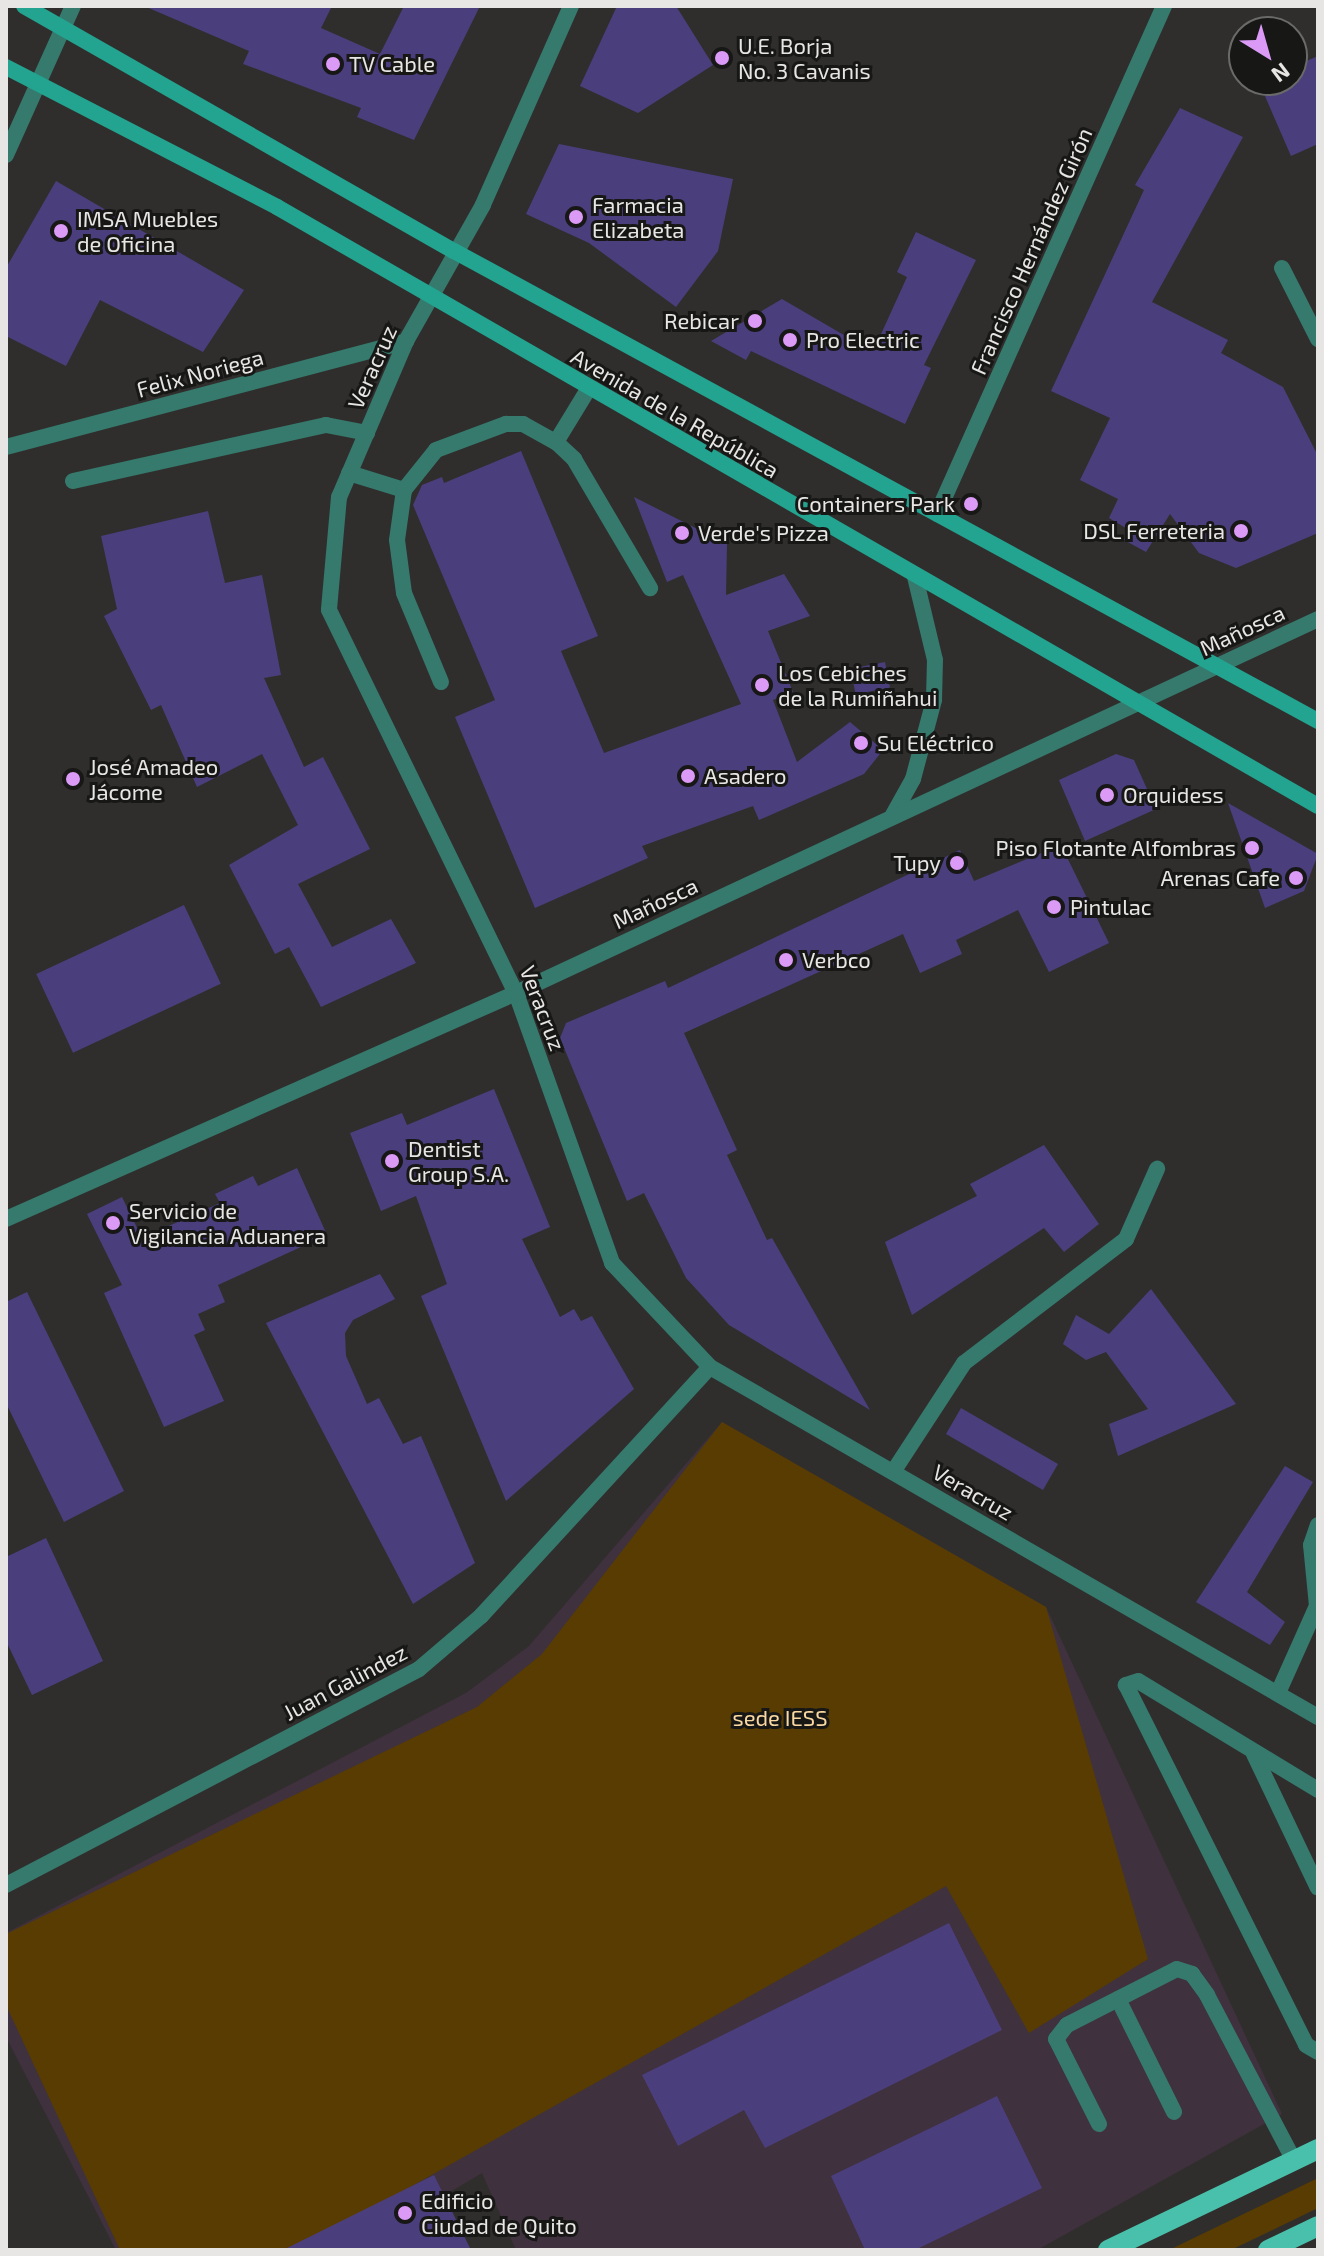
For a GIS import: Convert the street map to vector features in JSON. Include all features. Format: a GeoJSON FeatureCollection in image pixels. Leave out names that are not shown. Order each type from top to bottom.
{"type":"FeatureCollection","features":[{"type":"Feature","properties":{"kind":"main road","name":"Avenida de la República"},"geometry":{"type":"LineString","coordinates":[[24,6],[454,251],[1318,721]]}},
{"type":"Feature","properties":{"kind":"main road","name":"Avenida de la República"},"geometry":{"type":"LineString","coordinates":[[6,67],[277,207],[430,298],[1318,806]]}},
{"type":"Feature","properties":{"kind":"main road"},"geometry":{"type":"LineString","coordinates":[[1108,2250],[1318,2149]]}},
{"type":"Feature","properties":{"kind":"main road"},"geometry":{"type":"LineString","coordinates":[[1268,2250],[1318,2226]]}},
{"type":"Feature","properties":{"kind":"street"},"geometry":{"type":"LineString","coordinates":[[6,155],[73,6]]}},
{"type":"Feature","properties":{"kind":"street","name":"Veracruz"},"geometry":{"type":"LineString","coordinates":[[571,6],[483,205],[454,251],[406,341],[339,497],[329,610],[516,993],[612,1263],[710,1367],[1318,1717]]}},
{"type":"Feature","properties":{"kind":"street","name":"Francisco Hernández Girón"},"geometry":{"type":"LineString","coordinates":[[937,514],[1164,6]]}},
{"type":"Feature","properties":{"kind":"street"},"geometry":{"type":"LineString","coordinates":[[1282,268],[1318,339]]}},
{"type":"Feature","properties":{"kind":"street","name":"Felix Noriega"},"geometry":{"type":"LineString","coordinates":[[6,447],[406,341]]}},
{"type":"Feature","properties":{"kind":"street"},"geometry":{"type":"LineString","coordinates":[[556,442],[589,388]]}},
{"type":"Feature","properties":{"kind":"street"},"geometry":{"type":"LineString","coordinates":[[441,682],[404,593],[397,540],[404,490],[436,450],[506,424],[523,424],[556,442],[574,459],[650,588]]}},
{"type":"Feature","properties":{"kind":"street"},"geometry":{"type":"LineString","coordinates":[[73,481],[326,425],[367,433]]}},
{"type":"Feature","properties":{"kind":"street"},"geometry":{"type":"LineString","coordinates":[[349,473],[404,490]]}},
{"type":"Feature","properties":{"kind":"street"},"geometry":{"type":"LineString","coordinates":[[893,815],[913,779],[934,700],[929,619],[915,577]]}},
{"type":"Feature","properties":{"kind":"street","name":"Mañosca"},"geometry":{"type":"LineString","coordinates":[[6,1219],[516,993],[1318,619]]}},
{"type":"Feature","properties":{"kind":"street"},"geometry":{"type":"LineString","coordinates":[[893,1472],[964,1363],[1126,1239],[1157,1169]]}},
{"type":"Feature","properties":{"kind":"street","name":"Juan Galindez"},"geometry":{"type":"LineString","coordinates":[[6,1885],[419,1669],[481,1616],[710,1367]]}},
{"type":"Feature","properties":{"kind":"street"},"geometry":{"type":"LineString","coordinates":[[1278,1693],[1317,1606],[1311,1545],[1318,1525]]}},
{"type":"Feature","properties":{"kind":"street"},"geometry":{"type":"LineString","coordinates":[[1318,1790],[1138,1681],[1126,1685],[1306,2045],[1318,2052]]}},
{"type":"Feature","properties":{"kind":"street"},"geometry":{"type":"LineString","coordinates":[[1254,1754],[1318,1888]]}},
{"type":"Feature","properties":{"kind":"street"},"geometry":{"type":"LineString","coordinates":[[1099,2124],[1056,2039],[1067,2025],[1157,1975],[1192,1974],[1294,2161]]}},
{"type":"Feature","properties":{"kind":"street"},"geometry":{"type":"LineString","coordinates":[[1118,1999],[1174,2112]]}},
{"type":"Feature","properties":{"kind":"shaded area","name":"sede IESS"},"geometry":{"type":"Polygon","coordinates":[[[722,1422],[1046,1607],[1282,2114],[1037,2250],[516,2250],[482,2173],[352,2250],[116,2250],[6,2037],[6,1933],[466,1693],[529,1646],[722,1422]]]}},
{"type":"Feature","properties":{"kind":"green space","name":"sede IESS"},"geometry":{"type":"Polygon","coordinates":[[[722,1422],[1046,1607],[1148,1959],[1029,2033],[946,1886],[298,2250],[120,2250],[6,2005],[6,1934],[477,1707],[542,1654],[722,1422]]]}},
{"type":"Feature","properties":{"kind":"green space"},"geometry":{"type":"Polygon","coordinates":[[[1318,2178],[1318,2208],[1231,2250],[1169,2250],[1318,2178]]]}},
{"type":"Feature","properties":{"kind":"building"},"geometry":{"type":"Polygon","coordinates":[[[144,6],[332,6],[321,28],[380,54],[404,6],[480,6],[414,140],[357,117],[361,108],[243,64],[249,51],[144,6]]]}},
{"type":"Feature","properties":{"kind":"building"},"geometry":{"type":"Polygon","coordinates":[[[617,6],[676,6],[713,65],[638,113],[580,86],[617,6]]]}},
{"type":"Feature","properties":{"kind":"building"},"geometry":{"type":"Polygon","coordinates":[[[1318,56],[1318,144],[1291,156],[1265,96],[1308,96],[1308,60],[1318,56]]]}},
{"type":"Feature","properties":{"kind":"building"},"geometry":{"type":"Polygon","coordinates":[[[1180,108],[1243,137],[1152,302],[1228,340],[1221,353],[1283,387],[1318,456],[1318,533],[1236,568],[1199,553],[1170,514],[1146,552],[1124,540],[1129,530],[1109,518],[1118,499],[1080,480],[1110,418],[1051,391],[1144,190],[1135,185],[1180,108]]]}},
{"type":"Feature","properties":{"kind":"building"},"geometry":{"type":"Polygon","coordinates":[[[559,144],[733,179],[718,251],[676,307],[589,243],[526,214],[559,144]]]}},
{"type":"Feature","properties":{"kind":"building"},"geometry":{"type":"Polygon","coordinates":[[[56,181],[244,290],[203,352],[100,300],[66,366],[6,336],[6,268],[56,181]]]}},
{"type":"Feature","properties":{"kind":"building"},"geometry":{"type":"Polygon","coordinates":[[[916,232],[976,260],[924,365],[931,368],[905,424],[751,351],[746,360],[711,341],[782,299],[861,345],[864,337],[877,343],[907,277],[897,272],[916,232]]]}},
{"type":"Feature","properties":{"kind":"building"},"geometry":{"type":"Polygon","coordinates":[[[521,451],[598,636],[561,651],[604,753],[741,704],[683,575],[667,582],[634,497],[727,544],[726,595],[784,574],[810,616],[768,631],[793,692],[773,700],[797,762],[850,722],[883,750],[864,774],[759,820],[753,806],[642,846],[648,858],[535,908],[455,717],[495,700],[413,505],[422,485],[442,477],[444,483],[521,451]]]}},
{"type":"Feature","properties":{"kind":"building"},"geometry":{"type":"Polygon","coordinates":[[[208,511],[225,583],[262,575],[281,675],[264,678],[304,767],[323,757],[370,849],[298,884],[332,947],[391,919],[416,963],[321,1007],[289,947],[275,954],[229,865],[298,825],[262,754],[197,787],[161,705],[151,710],[104,616],[117,609],[101,536],[208,511]]]}},
{"type":"Feature","properties":{"kind":"building"},"geometry":{"type":"Polygon","coordinates":[[[885,662],[890,688],[856,694],[851,669],[885,662]]]}},
{"type":"Feature","properties":{"kind":"building","name":"Orquidess"},"geometry":{"type":"Polygon","coordinates":[[[1116,754],[1134,760],[1156,809],[1085,841],[1059,780],[1116,754]]]}},
{"type":"Feature","properties":{"kind":"building"},"geometry":{"type":"Polygon","coordinates":[[[1228,803],[1318,854],[1304,891],[1265,908],[1228,803]]]}},
{"type":"Feature","properties":{"kind":"building"},"geometry":{"type":"Polygon","coordinates":[[[1061,845],[1109,943],[1049,972],[1018,910],[956,940],[962,954],[920,973],[903,934],[684,1033],[737,1150],[727,1155],[767,1240],[772,1238],[870,1410],[729,1325],[686,1278],[644,1193],[627,1201],[560,1038],[566,1023],[665,981],[668,988],[960,850],[974,881],[1061,845]]]}},
{"type":"Feature","properties":{"kind":"building"},"geometry":{"type":"Polygon","coordinates":[[[184,905],[221,984],[73,1053],[36,974],[184,905]]]}},
{"type":"Feature","properties":{"kind":"building"},"geometry":{"type":"Polygon","coordinates":[[[494,1089],[550,1227],[522,1239],[560,1317],[574,1309],[581,1321],[592,1316],[634,1389],[506,1501],[421,1296],[447,1284],[416,1196],[381,1211],[350,1133],[402,1113],[407,1125],[494,1089]]]}},
{"type":"Feature","properties":{"kind":"building"},"geometry":{"type":"Polygon","coordinates":[[[1044,1145],[1099,1224],[1064,1252],[1044,1228],[912,1315],[885,1242],[977,1196],[970,1184],[1044,1145]]]}},
{"type":"Feature","properties":{"kind":"building"},"geometry":{"type":"Polygon","coordinates":[[[297,1168],[327,1235],[218,1285],[225,1302],[198,1314],[205,1330],[194,1335],[224,1401],[164,1427],[104,1293],[122,1285],[87,1214],[122,1197],[142,1238],[220,1203],[215,1194],[253,1176],[258,1186],[297,1168]]]}},
{"type":"Feature","properties":{"kind":"building"},"geometry":{"type":"Polygon","coordinates":[[[380,1274],[395,1299],[353,1320],[345,1333],[346,1356],[367,1404],[379,1398],[403,1444],[421,1436],[475,1563],[413,1604],[266,1323],[380,1274]]]}},
{"type":"Feature","properties":{"kind":"building"},"geometry":{"type":"Polygon","coordinates":[[[1151,1289],[1236,1404],[1118,1456],[1109,1424],[1148,1409],[1106,1352],[1086,1360],[1063,1344],[1076,1315],[1109,1334],[1151,1289]]]}},
{"type":"Feature","properties":{"kind":"building"},"geometry":{"type":"Polygon","coordinates":[[[27,1292],[124,1491],[64,1522],[6,1403],[6,1302],[27,1292]]]}},
{"type":"Feature","properties":{"kind":"building"},"geometry":{"type":"Polygon","coordinates":[[[961,1408],[1058,1464],[1043,1490],[946,1434],[961,1408]]]}},
{"type":"Feature","properties":{"kind":"building"},"geometry":{"type":"Polygon","coordinates":[[[1285,1466],[1313,1482],[1247,1592],[1285,1622],[1270,1645],[1196,1602],[1285,1466]]]}},
{"type":"Feature","properties":{"kind":"building"},"geometry":{"type":"Polygon","coordinates":[[[46,1538],[103,1661],[32,1695],[6,1641],[6,1557],[46,1538]]]}},
{"type":"Feature","properties":{"kind":"building"},"geometry":{"type":"Polygon","coordinates":[[[949,1923],[1002,2030],[765,2148],[744,2110],[678,2146],[642,2075],[949,1923]]]}},
{"type":"Feature","properties":{"kind":"building"},"geometry":{"type":"Polygon","coordinates":[[[997,2096],[1042,2188],[915,2250],[865,2250],[831,2176],[997,2096]]]}},
{"type":"Feature","properties":{"kind":"building","name":"Edificio Ciudad de Quito"},"geometry":{"type":"Polygon","coordinates":[[[434,2175],[471,2250],[283,2250],[434,2175]]]}},
{"type":"Feature","properties":{"kind":"place","name":"U.E. Borja No. 3 Cavanis"},"geometry":{"type":"Point","coordinates":[722,58]}},
{"type":"Feature","properties":{"kind":"place","name":"TV Cable"},"geometry":{"type":"Point","coordinates":[333,64]}},
{"type":"Feature","properties":{"kind":"place","name":"Farmacia Elizabeta"},"geometry":{"type":"Point","coordinates":[576,217]}},
{"type":"Feature","properties":{"kind":"place","name":"IMSA Muebles de Oficina"},"geometry":{"type":"Point","coordinates":[61,231]}},
{"type":"Feature","properties":{"kind":"place","name":"Rebicar"},"geometry":{"type":"Point","coordinates":[755,321]}},
{"type":"Feature","properties":{"kind":"place","name":"Pro Electric"},"geometry":{"type":"Point","coordinates":[790,340]}},
{"type":"Feature","properties":{"kind":"place","name":"Containers Park"},"geometry":{"type":"Point","coordinates":[971,504]}},
{"type":"Feature","properties":{"kind":"place","name":"DSL Ferreteria"},"geometry":{"type":"Point","coordinates":[1241,531]}},
{"type":"Feature","properties":{"kind":"place","name":"Verde's Pizza"},"geometry":{"type":"Point","coordinates":[682,533]}},
{"type":"Feature","properties":{"kind":"place","name":"Los Cebiches de la Rumiñahui"},"geometry":{"type":"Point","coordinates":[762,685]}},
{"type":"Feature","properties":{"kind":"place","name":"Su Eléctrico"},"geometry":{"type":"Point","coordinates":[861,743]}},
{"type":"Feature","properties":{"kind":"place","name":"Asadero"},"geometry":{"type":"Point","coordinates":[688,776]}},
{"type":"Feature","properties":{"kind":"place","name":"José Amadeo Jácome"},"geometry":{"type":"Point","coordinates":[73,779]}},
{"type":"Feature","properties":{"kind":"place","name":"Orquidess"},"geometry":{"type":"Point","coordinates":[1107,795]}},
{"type":"Feature","properties":{"kind":"place","name":"Piso Flotante Alfombras"},"geometry":{"type":"Point","coordinates":[1252,848]}},
{"type":"Feature","properties":{"kind":"place","name":"Tupy"},"geometry":{"type":"Point","coordinates":[957,863]}},
{"type":"Feature","properties":{"kind":"place","name":"Arenas Cafe"},"geometry":{"type":"Point","coordinates":[1296,878]}},
{"type":"Feature","properties":{"kind":"place","name":"Pintulac"},"geometry":{"type":"Point","coordinates":[1054,907]}},
{"type":"Feature","properties":{"kind":"place","name":"Verbco"},"geometry":{"type":"Point","coordinates":[786,960]}},
{"type":"Feature","properties":{"kind":"place","name":"Dentist Group S.A."},"geometry":{"type":"Point","coordinates":[392,1161]}},
{"type":"Feature","properties":{"kind":"place","name":"Servicio de Vigilancia Aduanera"},"geometry":{"type":"Point","coordinates":[113,1223]}},
{"type":"Feature","properties":{"kind":"place","name":"Edificio Ciudad de Quito"},"geometry":{"type":"Point","coordinates":[405,2213]}}]}
